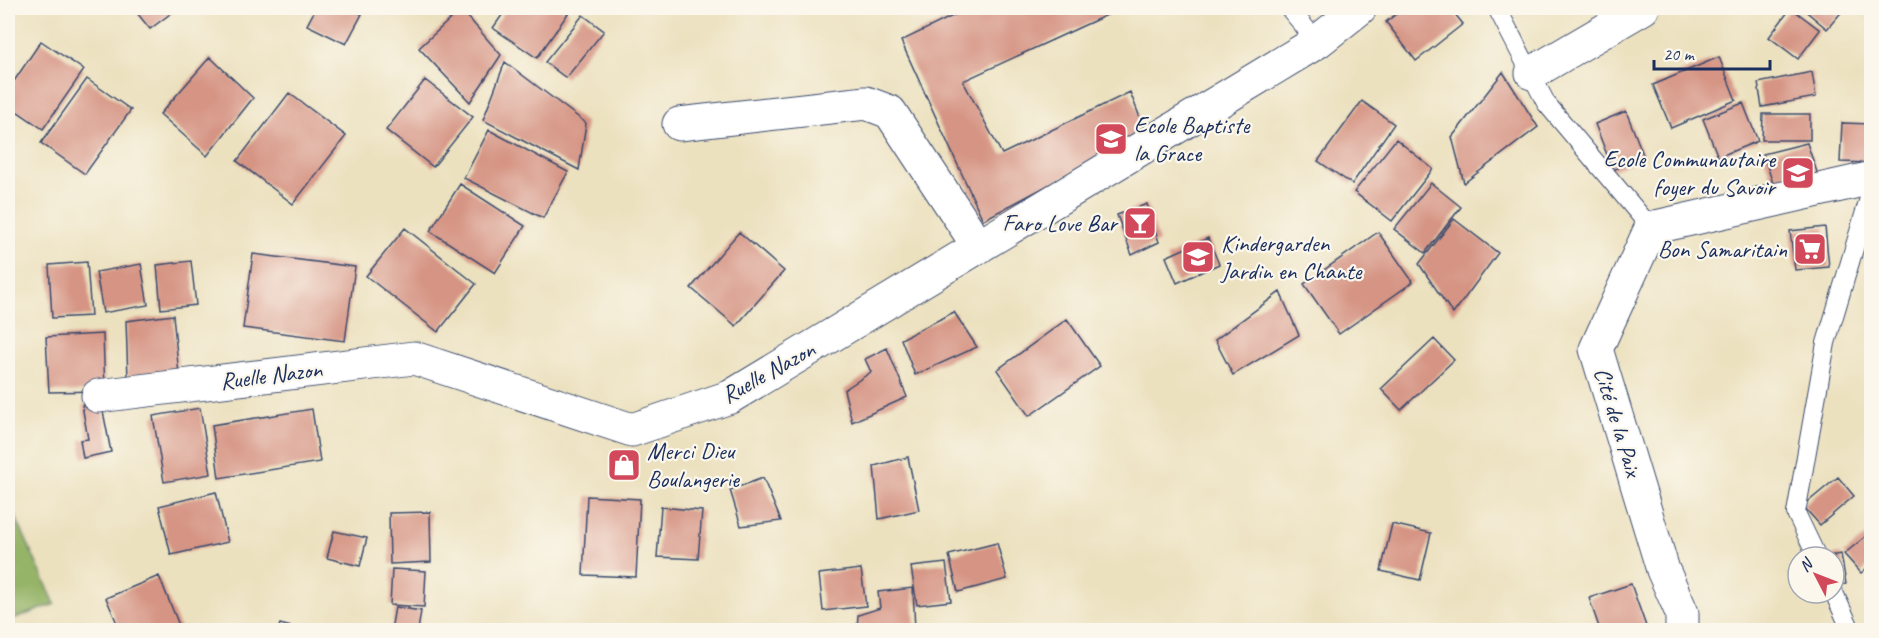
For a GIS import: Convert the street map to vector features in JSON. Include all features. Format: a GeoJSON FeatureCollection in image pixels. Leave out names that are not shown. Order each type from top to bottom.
{"type":"FeatureCollection","features":[{"type":"Feature","properties":{"kind":"street","name":"Ruelle Nazon"},"geometry":{"type":"LineString","coordinates":[[98,396],[414,358],[632,430],[730,397],[1317,42],[1360,8]]}},
{"type":"Feature","properties":{"kind":"street"},"geometry":{"type":"LineString","coordinates":[[1532,73],[1643,8]]}},
{"type":"Feature","properties":{"kind":"street"},"geometry":{"type":"LineString","coordinates":[[679,124],[866,103],[890,112],[979,247]]}},
{"type":"Feature","properties":{"kind":"street"},"geometry":{"type":"LineString","coordinates":[[1651,228],[1872,178]]}},
{"type":"Feature","properties":{"kind":"street","name":"Cité de la Paix"},"geometry":{"type":"LineString","coordinates":[[1651,228],[1596,349],[1663,570],[1682,613],[1682,630]]}},
{"type":"Feature","properties":{"kind":"lane"},"geometry":{"type":"LineString","coordinates":[[1289,8],[1317,42]]}},
{"type":"Feature","properties":{"kind":"lane"},"geometry":{"type":"LineString","coordinates":[[1497,8],[1546,103],[1651,228]]}},
{"type":"Feature","properties":{"kind":"lane"},"geometry":{"type":"LineString","coordinates":[[1811,545],[1796,513],[1826,343],[1872,188]]}},
{"type":"Feature","properties":{"kind":"lane"},"geometry":{"type":"LineString","coordinates":[[1840,605],[1851,630]]}},
{"type":"Feature","properties":{"kind":"green space"},"geometry":{"type":"Polygon","coordinates":[[[8,500],[55,604],[8,621],[8,500]]]}},
{"type":"Feature","properties":{"kind":"building"},"geometry":{"type":"Polygon","coordinates":[[[133,8],[178,8],[150,29],[133,8]]]}},
{"type":"Feature","properties":{"kind":"building"},"geometry":{"type":"Polygon","coordinates":[[[316,8],[348,8],[362,14],[346,44],[307,25],[316,8]]]}},
{"type":"Feature","properties":{"kind":"building"},"geometry":{"type":"Polygon","coordinates":[[[507,8],[562,8],[569,12],[537,58],[493,28],[507,8]]]}},
{"type":"Feature","properties":{"kind":"building"},"geometry":{"type":"Polygon","coordinates":[[[969,8],[1122,8],[963,81],[1002,154],[1130,92],[1146,133],[983,220],[901,41],[969,8]]]}},
{"type":"Feature","properties":{"kind":"building"},"geometry":{"type":"Polygon","coordinates":[[[1404,8],[1450,8],[1463,24],[1416,61],[1386,22],[1404,8]]]}},
{"type":"Feature","properties":{"kind":"building"},"geometry":{"type":"Polygon","coordinates":[[[1791,8],[1820,30],[1798,59],[1769,37],[1791,8]]]}},
{"type":"Feature","properties":{"kind":"building"},"geometry":{"type":"Polygon","coordinates":[[[1802,8],[1845,8],[1827,29],[1802,8]]]}},
{"type":"Feature","properties":{"kind":"building"},"geometry":{"type":"Polygon","coordinates":[[[461,9],[501,55],[470,102],[419,48],[461,9]]]}},
{"type":"Feature","properties":{"kind":"building"},"geometry":{"type":"Polygon","coordinates":[[[583,15],[604,31],[566,78],[545,62],[583,15]]]}},
{"type":"Feature","properties":{"kind":"building"},"geometry":{"type":"Polygon","coordinates":[[[41,41],[84,70],[43,129],[8,105],[8,90],[41,41]]]}},
{"type":"Feature","properties":{"kind":"building"},"geometry":{"type":"Polygon","coordinates":[[[210,57],[253,98],[207,156],[160,114],[210,57]]]}},
{"type":"Feature","properties":{"kind":"building"},"geometry":{"type":"Polygon","coordinates":[[[1719,57],[1736,100],[1671,128],[1653,85],[1719,57]]]}},
{"type":"Feature","properties":{"kind":"building"},"geometry":{"type":"Polygon","coordinates":[[[505,62],[586,123],[579,170],[483,120],[505,62]]]}},
{"type":"Feature","properties":{"kind":"building"},"geometry":{"type":"Polygon","coordinates":[[[1503,72],[1538,127],[1464,183],[1452,137],[1503,72]]]}},
{"type":"Feature","properties":{"kind":"building"},"geometry":{"type":"Polygon","coordinates":[[[1812,72],[1816,97],[1762,107],[1758,83],[1812,72]]]}},
{"type":"Feature","properties":{"kind":"building"},"geometry":{"type":"Polygon","coordinates":[[[87,79],[131,110],[85,174],[41,143],[87,79]]]}},
{"type":"Feature","properties":{"kind":"building"},"geometry":{"type":"Polygon","coordinates":[[[425,80],[473,117],[433,167],[386,130],[425,80]]]}},
{"type":"Feature","properties":{"kind":"building"},"geometry":{"type":"Polygon","coordinates":[[[289,93],[346,136],[293,204],[237,161],[289,93]]]}},
{"type":"Feature","properties":{"kind":"building"},"geometry":{"type":"Polygon","coordinates":[[[1362,101],[1394,124],[1352,184],[1318,161],[1362,101]]]}},
{"type":"Feature","properties":{"kind":"building"},"geometry":{"type":"Polygon","coordinates":[[[1743,103],[1758,141],[1718,157],[1703,119],[1743,103]]]}},
{"type":"Feature","properties":{"kind":"building"},"geometry":{"type":"Polygon","coordinates":[[[1626,111],[1644,157],[1613,170],[1595,124],[1626,111]]]}},
{"type":"Feature","properties":{"kind":"building"},"geometry":{"type":"Polygon","coordinates":[[[1763,114],[1810,114],[1810,140],[1762,140],[1763,114]]]}},
{"type":"Feature","properties":{"kind":"building"},"geometry":{"type":"Polygon","coordinates":[[[1842,123],[1872,124],[1872,163],[1840,162],[1842,123]]]}},
{"type":"Feature","properties":{"kind":"building"},"geometry":{"type":"Polygon","coordinates":[[[489,130],[568,172],[543,218],[464,178],[489,130]]]}},
{"type":"Feature","properties":{"kind":"building"},"geometry":{"type":"Polygon","coordinates":[[[1396,139],[1433,169],[1392,221],[1354,192],[1396,139]]]}},
{"type":"Feature","properties":{"kind":"building"},"geometry":{"type":"Polygon","coordinates":[[[1807,143],[1819,178],[1776,192],[1763,154],[1807,143]]]}},
{"type":"Feature","properties":{"kind":"building"},"geometry":{"type":"Polygon","coordinates":[[[1431,183],[1461,207],[1425,253],[1394,229],[1431,183]]]}},
{"type":"Feature","properties":{"kind":"building"},"geometry":{"type":"Polygon","coordinates":[[[460,184],[525,226],[495,273],[430,231],[460,184]]]}},
{"type":"Feature","properties":{"kind":"building"},"geometry":{"type":"Polygon","coordinates":[[[1147,204],[1159,242],[1132,255],[1117,215],[1147,204]]]}},
{"type":"Feature","properties":{"kind":"building"},"geometry":{"type":"Polygon","coordinates":[[[1454,219],[1498,253],[1453,314],[1419,264],[1454,219]]]}},
{"type":"Feature","properties":{"kind":"building"},"geometry":{"type":"Polygon","coordinates":[[[1825,227],[1829,267],[1795,270],[1790,231],[1825,227]]]}},
{"type":"Feature","properties":{"kind":"building"},"geometry":{"type":"Polygon","coordinates":[[[405,228],[476,284],[438,332],[366,276],[405,228]]]}},
{"type":"Feature","properties":{"kind":"building"},"geometry":{"type":"Polygon","coordinates":[[[739,232],[784,271],[736,326],[691,288],[739,232]]]}},
{"type":"Feature","properties":{"kind":"building"},"geometry":{"type":"Polygon","coordinates":[[[1378,232],[1413,282],[1339,334],[1304,284],[1378,232]]]}},
{"type":"Feature","properties":{"kind":"building"},"geometry":{"type":"Polygon","coordinates":[[[1208,238],[1219,264],[1177,283],[1166,257],[1208,238]]]}},
{"type":"Feature","properties":{"kind":"building"},"geometry":{"type":"Polygon","coordinates":[[[253,254],[355,267],[345,341],[243,328],[253,254]]]}},
{"type":"Feature","properties":{"kind":"building"},"geometry":{"type":"Polygon","coordinates":[[[191,261],[196,305],[161,309],[157,265],[191,261]]]}},
{"type":"Feature","properties":{"kind":"building"},"geometry":{"type":"Polygon","coordinates":[[[87,262],[91,316],[52,318],[49,265],[87,262]]]}},
{"type":"Feature","properties":{"kind":"building"},"geometry":{"type":"Polygon","coordinates":[[[141,264],[148,305],[103,313],[96,272],[141,264]]]}},
{"type":"Feature","properties":{"kind":"building"},"geometry":{"type":"Polygon","coordinates":[[[1280,292],[1299,335],[1233,375],[1215,340],[1280,292]]]}},
{"type":"Feature","properties":{"kind":"building"},"geometry":{"type":"Polygon","coordinates":[[[954,312],[977,347],[915,375],[901,339],[954,312]]]}},
{"type":"Feature","properties":{"kind":"building"},"geometry":{"type":"Polygon","coordinates":[[[173,315],[179,375],[128,379],[126,321],[173,315]]]}},
{"type":"Feature","properties":{"kind":"building"},"geometry":{"type":"Polygon","coordinates":[[[1067,319],[1100,366],[1029,416],[997,370],[1067,319]]]}},
{"type":"Feature","properties":{"kind":"building"},"geometry":{"type":"Polygon","coordinates":[[[103,334],[105,391],[49,392],[46,337],[103,334]]]}},
{"type":"Feature","properties":{"kind":"building"},"geometry":{"type":"Polygon","coordinates":[[[1434,339],[1454,360],[1401,410],[1381,389],[1434,339]]]}},
{"type":"Feature","properties":{"kind":"building"},"geometry":{"type":"Polygon","coordinates":[[[887,348],[907,397],[852,422],[844,390],[871,372],[865,359],[887,348]]]}},
{"type":"Feature","properties":{"kind":"building"},"geometry":{"type":"Polygon","coordinates":[[[101,401],[111,452],[83,458],[80,440],[88,439],[82,405],[101,401]]]}},
{"type":"Feature","properties":{"kind":"building"},"geometry":{"type":"Polygon","coordinates":[[[200,408],[211,474],[164,482],[153,416],[200,408]]]}},
{"type":"Feature","properties":{"kind":"building"},"geometry":{"type":"Polygon","coordinates":[[[312,409],[320,462],[219,478],[212,425],[312,409]]]}},
{"type":"Feature","properties":{"kind":"building"},"geometry":{"type":"Polygon","coordinates":[[[908,457],[919,510],[879,519],[874,466],[908,457]]]}},
{"type":"Feature","properties":{"kind":"building"},"geometry":{"type":"Polygon","coordinates":[[[1838,477],[1854,496],[1820,525],[1803,506],[1838,477]]]}},
{"type":"Feature","properties":{"kind":"building"},"geometry":{"type":"Polygon","coordinates":[[[763,478],[781,521],[741,526],[730,490],[763,478]]]}},
{"type":"Feature","properties":{"kind":"building"},"geometry":{"type":"Polygon","coordinates":[[[216,492],[228,542],[171,555],[159,506],[216,492]]]}},
{"type":"Feature","properties":{"kind":"building"},"geometry":{"type":"Polygon","coordinates":[[[587,496],[640,499],[636,577],[583,575],[587,496]]]}},
{"type":"Feature","properties":{"kind":"building"},"geometry":{"type":"Polygon","coordinates":[[[661,507],[702,511],[698,559],[657,557],[661,507]]]}},
{"type":"Feature","properties":{"kind":"building"},"geometry":{"type":"Polygon","coordinates":[[[430,512],[431,562],[390,564],[389,513],[430,512]]]}},
{"type":"Feature","properties":{"kind":"building"},"geometry":{"type":"Polygon","coordinates":[[[1392,524],[1431,533],[1420,580],[1381,571],[1392,524]]]}},
{"type":"Feature","properties":{"kind":"building"},"geometry":{"type":"Polygon","coordinates":[[[334,531],[367,538],[360,566],[327,558],[334,531]]]}},
{"type":"Feature","properties":{"kind":"building"},"geometry":{"type":"Polygon","coordinates":[[[1872,531],[1872,564],[1861,573],[1846,556],[1846,552],[1872,531]]]}},
{"type":"Feature","properties":{"kind":"building"},"geometry":{"type":"Polygon","coordinates":[[[997,543],[1007,579],[958,592],[949,555],[997,543]]]}},
{"type":"Feature","properties":{"kind":"building"},"geometry":{"type":"Polygon","coordinates":[[[946,563],[951,601],[917,605],[911,567],[946,563]]]}},
{"type":"Feature","properties":{"kind":"building"},"geometry":{"type":"Polygon","coordinates":[[[392,569],[426,571],[424,607],[390,605],[392,569]]]}},
{"type":"Feature","properties":{"kind":"building"},"geometry":{"type":"Polygon","coordinates":[[[861,569],[866,606],[823,611],[819,574],[861,569]]]}},
{"type":"Feature","properties":{"kind":"building"},"geometry":{"type":"Polygon","coordinates":[[[159,576],[181,630],[120,630],[106,598],[159,576]]]}},
{"type":"Feature","properties":{"kind":"building"},"geometry":{"type":"Polygon","coordinates":[[[1631,584],[1647,629],[1600,630],[1589,598],[1631,584]]]}},
{"type":"Feature","properties":{"kind":"building"},"geometry":{"type":"Polygon","coordinates":[[[913,588],[915,630],[857,630],[858,615],[880,608],[878,592],[913,588]]]}},
{"type":"Feature","properties":{"kind":"building"},"geometry":{"type":"Polygon","coordinates":[[[395,607],[421,611],[418,630],[391,630],[395,607]]]}},
{"type":"Feature","properties":{"kind":"building"},"geometry":{"type":"Polygon","coordinates":[[[280,624],[303,630],[278,630],[280,624]]]}},
{"type":"Feature","properties":{"kind":"place","name":"Ecole Baptiste la Grace"},"geometry":{"type":"Point","coordinates":[1111,139]}},
{"type":"Feature","properties":{"kind":"place","name":"Ecole Communautaire foyer du Savoir"},"geometry":{"type":"Point","coordinates":[1798,173]}},
{"type":"Feature","properties":{"kind":"place","name":"Faro Love Bar"},"geometry":{"type":"Point","coordinates":[1140,223]}},
{"type":"Feature","properties":{"kind":"place","name":"Bon Samaritain"},"geometry":{"type":"Point","coordinates":[1810,249]}},
{"type":"Feature","properties":{"kind":"place","name":"Kindergarden Jardin en Chante"},"geometry":{"type":"Point","coordinates":[1198,257]}},
{"type":"Feature","properties":{"kind":"place","name":"Merci Dieu Boulangerie"},"geometry":{"type":"Point","coordinates":[624,465]}}]}
